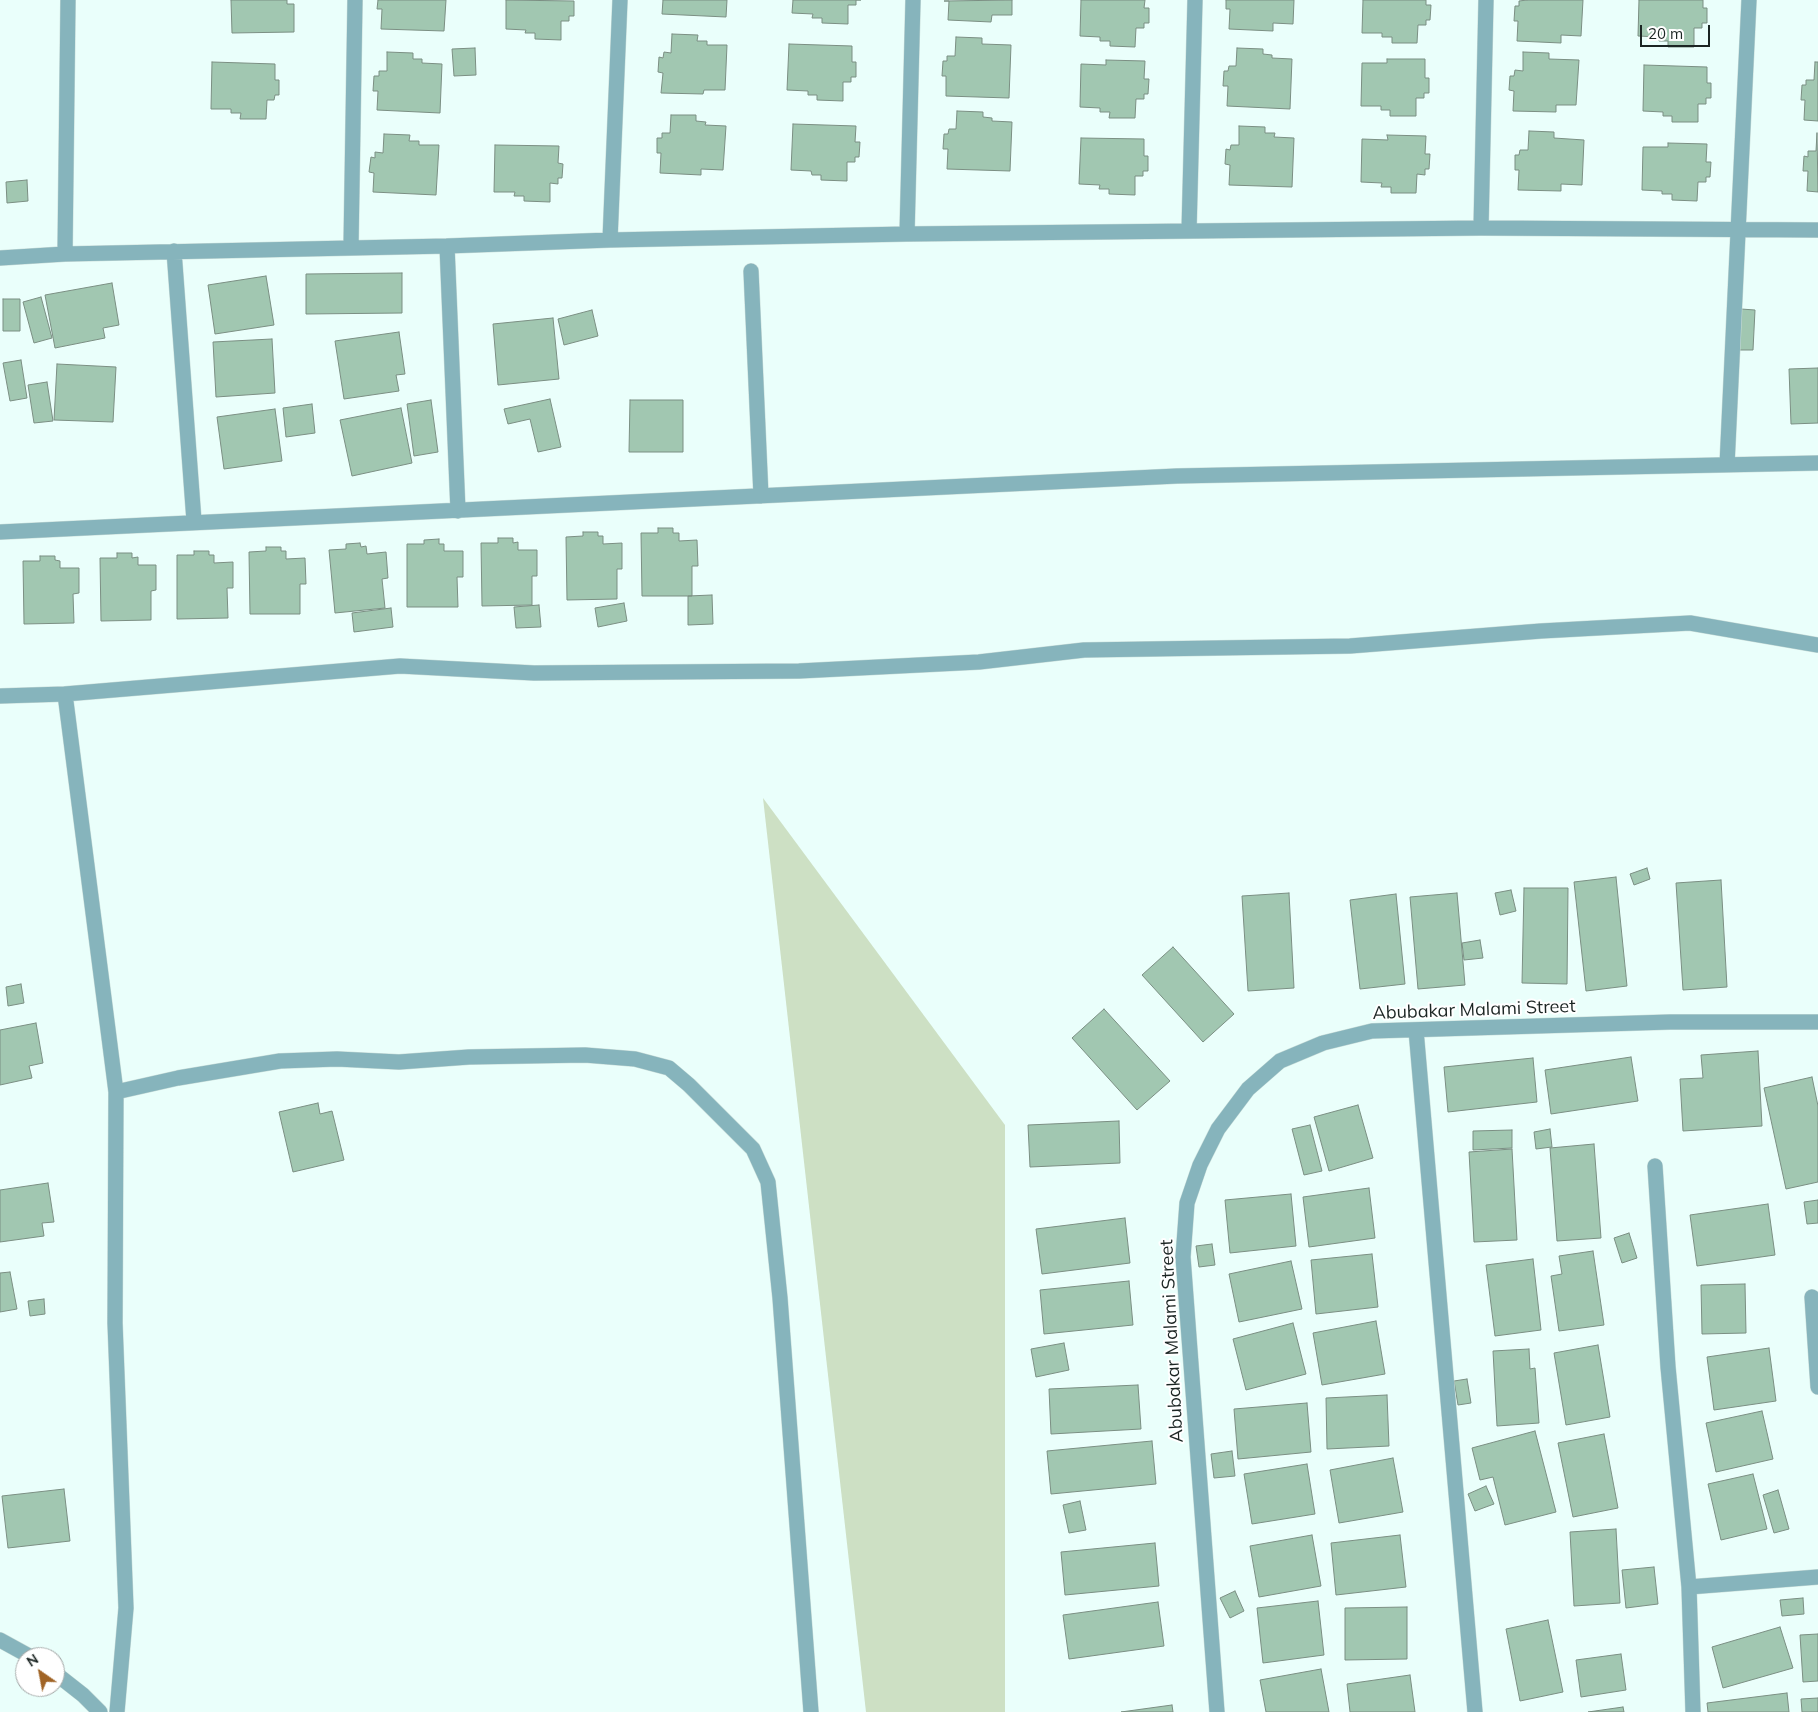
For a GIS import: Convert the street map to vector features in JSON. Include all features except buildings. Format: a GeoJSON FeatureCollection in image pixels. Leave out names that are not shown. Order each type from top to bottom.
{"type":"FeatureCollection","features":[{"type":"Feature","properties":{"kind":"street"},"geometry":{"type":"LineString","coordinates":[[65,254],[68,0]]}},
{"type":"Feature","properties":{"kind":"street"},"geometry":{"type":"LineString","coordinates":[[351,246],[355,0]]}},
{"type":"Feature","properties":{"kind":"street"},"geometry":{"type":"LineString","coordinates":[[610,240],[620,0]]}},
{"type":"Feature","properties":{"kind":"street"},"geometry":{"type":"LineString","coordinates":[[907,234],[912,0]]}},
{"type":"Feature","properties":{"kind":"street"},"geometry":{"type":"LineString","coordinates":[[1189,231],[1195,0]]}},
{"type":"Feature","properties":{"kind":"street"},"geometry":{"type":"LineString","coordinates":[[1481,228],[1486,0]]}},
{"type":"Feature","properties":{"kind":"street"},"geometry":{"type":"LineString","coordinates":[[1727,465],[1749,0]]}},
{"type":"Feature","properties":{"kind":"street"},"geometry":{"type":"LineString","coordinates":[[0,258],[65,254],[351,246],[447,246],[610,240],[907,234],[1481,228],[1818,230]]}},
{"type":"Feature","properties":{"kind":"street"},"geometry":{"type":"LineString","coordinates":[[447,246],[458,511]]}},
{"type":"Feature","properties":{"kind":"street"},"geometry":{"type":"LineString","coordinates":[[174,251],[194,521]]}},
{"type":"Feature","properties":{"kind":"street"},"geometry":{"type":"LineString","coordinates":[[751,272],[761,496]]}},
{"type":"Feature","properties":{"kind":"street"},"geometry":{"type":"LineString","coordinates":[[0,532],[194,521],[458,511],[1177,476],[1818,463]]}},
{"type":"Feature","properties":{"kind":"street"},"geometry":{"type":"LineString","coordinates":[[0,696],[65,694],[400,666],[534,673],[799,671],[979,662],[1084,650],[1350,646],[1541,631],[1690,623],[1818,645]]}},
{"type":"Feature","properties":{"kind":"street"},"geometry":{"type":"LineString","coordinates":[[65,694],[116,1092],[115,1323],[126,1608],[117,1712]]}},
{"type":"Feature","properties":{"kind":"street","name":"Abubakar Malami Street"},"geometry":{"type":"LineString","coordinates":[[1217,1712],[1183,1257],[1187,1203],[1200,1165],[1218,1129],[1248,1089],[1280,1061],[1323,1043],[1372,1031],[1670,1022],[1818,1022]]}},
{"type":"Feature","properties":{"kind":"street"},"geometry":{"type":"LineString","coordinates":[[1416,1030],[1474,1712]]}},
{"type":"Feature","properties":{"kind":"street"},"geometry":{"type":"LineString","coordinates":[[116,1092],[187,1076],[280,1061],[337,1059],[398,1062],[469,1057],[585,1055],[635,1059],[669,1068],[689,1085],[753,1149],[768,1182],[780,1298],[811,1712]]}},
{"type":"Feature","properties":{"kind":"street"},"geometry":{"type":"LineString","coordinates":[[1656,1166],[1668,1367],[1689,1587],[1693,1712]]}},
{"type":"Feature","properties":{"kind":"street"},"geometry":{"type":"LineString","coordinates":[[1812,1297],[1818,1387]]}},
{"type":"Feature","properties":{"kind":"street"},"geometry":{"type":"LineString","coordinates":[[1689,1587],[1818,1577]]}},
{"type":"Feature","properties":{"kind":"street"},"geometry":{"type":"LineString","coordinates":[[0,1640],[15,1648]]}},
{"type":"Feature","properties":{"kind":"street"},"geometry":{"type":"LineString","coordinates":[[65,1681],[100,1712]]}},
{"type":"Feature","properties":{"kind":"green space"},"geometry":{"type":"Polygon","coordinates":[[[763,798],[1005,1125],[1005,1712],[866,1712],[763,798]]]}}]}
